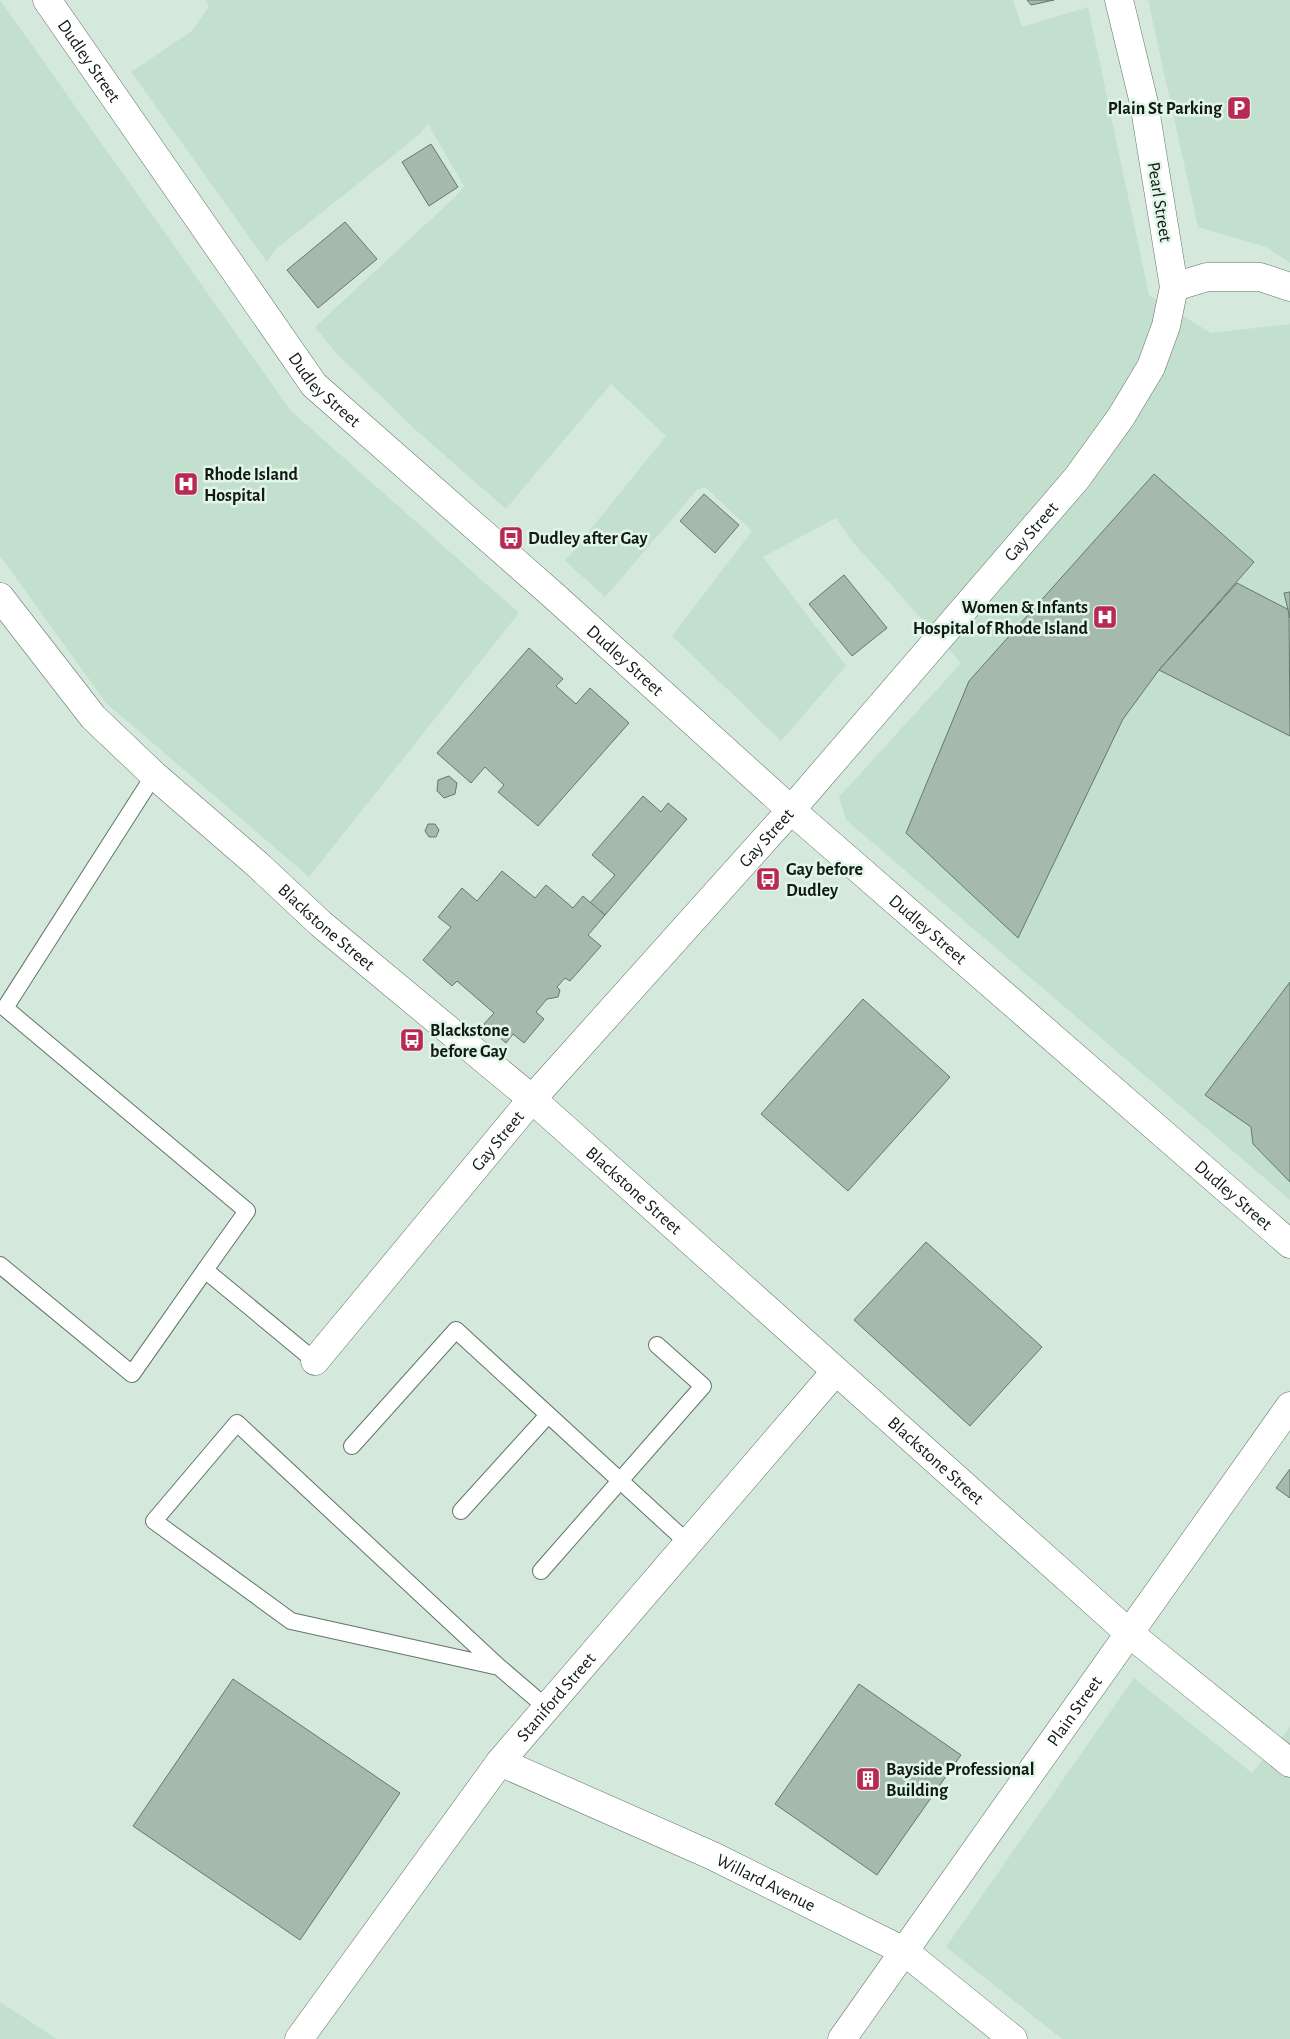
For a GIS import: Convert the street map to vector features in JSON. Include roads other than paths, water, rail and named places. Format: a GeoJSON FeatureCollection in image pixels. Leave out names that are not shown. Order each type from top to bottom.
{"type":"FeatureCollection","features":[{"type":"Feature","properties":{"kind":"street","name":"Dudley Street"},"geometry":{"type":"LineString","coordinates":[[47,0],[314,384],[553,595],[791,810],[1290,1244]]}},
{"type":"Feature","properties":{"kind":"street","name":"Pearl Street"},"geometry":{"type":"LineString","coordinates":[[1119,0],[1144,103],[1174,287]]}},
{"type":"Feature","properties":{"kind":"street"},"geometry":{"type":"LineString","coordinates":[[1174,287],[1207,277],[1260,277],[1290,287]]}},
{"type":"Feature","properties":{"kind":"street","name":"Gay Street"},"geometry":{"type":"LineString","coordinates":[[315,1361],[532,1099],[791,810],[1078,478],[1121,417],[1151,367],[1166,326],[1174,287]]}},
{"type":"Feature","properties":{"kind":"street","name":"Blackstone Street"},"geometry":{"type":"LineString","coordinates":[[0,597],[93,717],[154,775],[258,865],[321,924],[532,1099],[1129,1634],[1290,1763]]}},
{"type":"Feature","properties":{"kind":"street","name":"Staniford Street"},"geometry":{"type":"LineString","coordinates":[[299,2039],[500,1762],[835,1372]]}},
{"type":"Feature","properties":{"kind":"street","name":"Plain Street"},"geometry":{"type":"LineString","coordinates":[[842,2039],[1290,1406]]}},
{"type":"Feature","properties":{"kind":"street","name":"Willard Avenue"},"geometry":{"type":"LineString","coordinates":[[500,1762],[713,1856],[904,1951],[1013,2039]]}},
{"type":"Feature","properties":{"kind":"lane"},"geometry":{"type":"LineString","coordinates":[[0,1265],[132,1374],[247,1210],[2,1011],[154,775]]}},
{"type":"Feature","properties":{"kind":"lane"},"geometry":{"type":"LineString","coordinates":[[205,1270],[315,1361]]}},
{"type":"Feature","properties":{"kind":"lane"},"geometry":{"type":"LineString","coordinates":[[352,1446],[456,1330],[688,1543]]}},
{"type":"Feature","properties":{"kind":"lane"},"geometry":{"type":"LineString","coordinates":[[541,1571],[702,1386],[657,1344]]}},
{"type":"Feature","properties":{"kind":"lane"},"geometry":{"type":"LineString","coordinates":[[461,1511],[548,1415]]}},
{"type":"Feature","properties":{"kind":"lane"},"geometry":{"type":"LineString","coordinates":[[499,1667],[291,1621],[154,1521],[237,1424],[499,1667],[547,1708]]}},
{"type":"Feature","properties":{"kind":"place","name":"Plain St Parking"},"geometry":{"type":"Point","coordinates":[1239,108]}},
{"type":"Feature","properties":{"kind":"place","name":"Rhode Island Hospital"},"geometry":{"type":"Point","coordinates":[186,484]}},
{"type":"Feature","properties":{"kind":"place","name":"Dudley after Gay"},"geometry":{"type":"Point","coordinates":[511,538]}},
{"type":"Feature","properties":{"kind":"place","name":"Women & Infants Hospital of Rhode Island"},"geometry":{"type":"Point","coordinates":[1105,617]}},
{"type":"Feature","properties":{"kind":"place","name":"Gay before Dudley"},"geometry":{"type":"Point","coordinates":[768,879]}},
{"type":"Feature","properties":{"kind":"place","name":"Blackstone before Gay"},"geometry":{"type":"Point","coordinates":[412,1040]}},
{"type":"Feature","properties":{"kind":"place","name":"Bayside Professional Building"},"geometry":{"type":"Point","coordinates":[868,1779]}}]}
